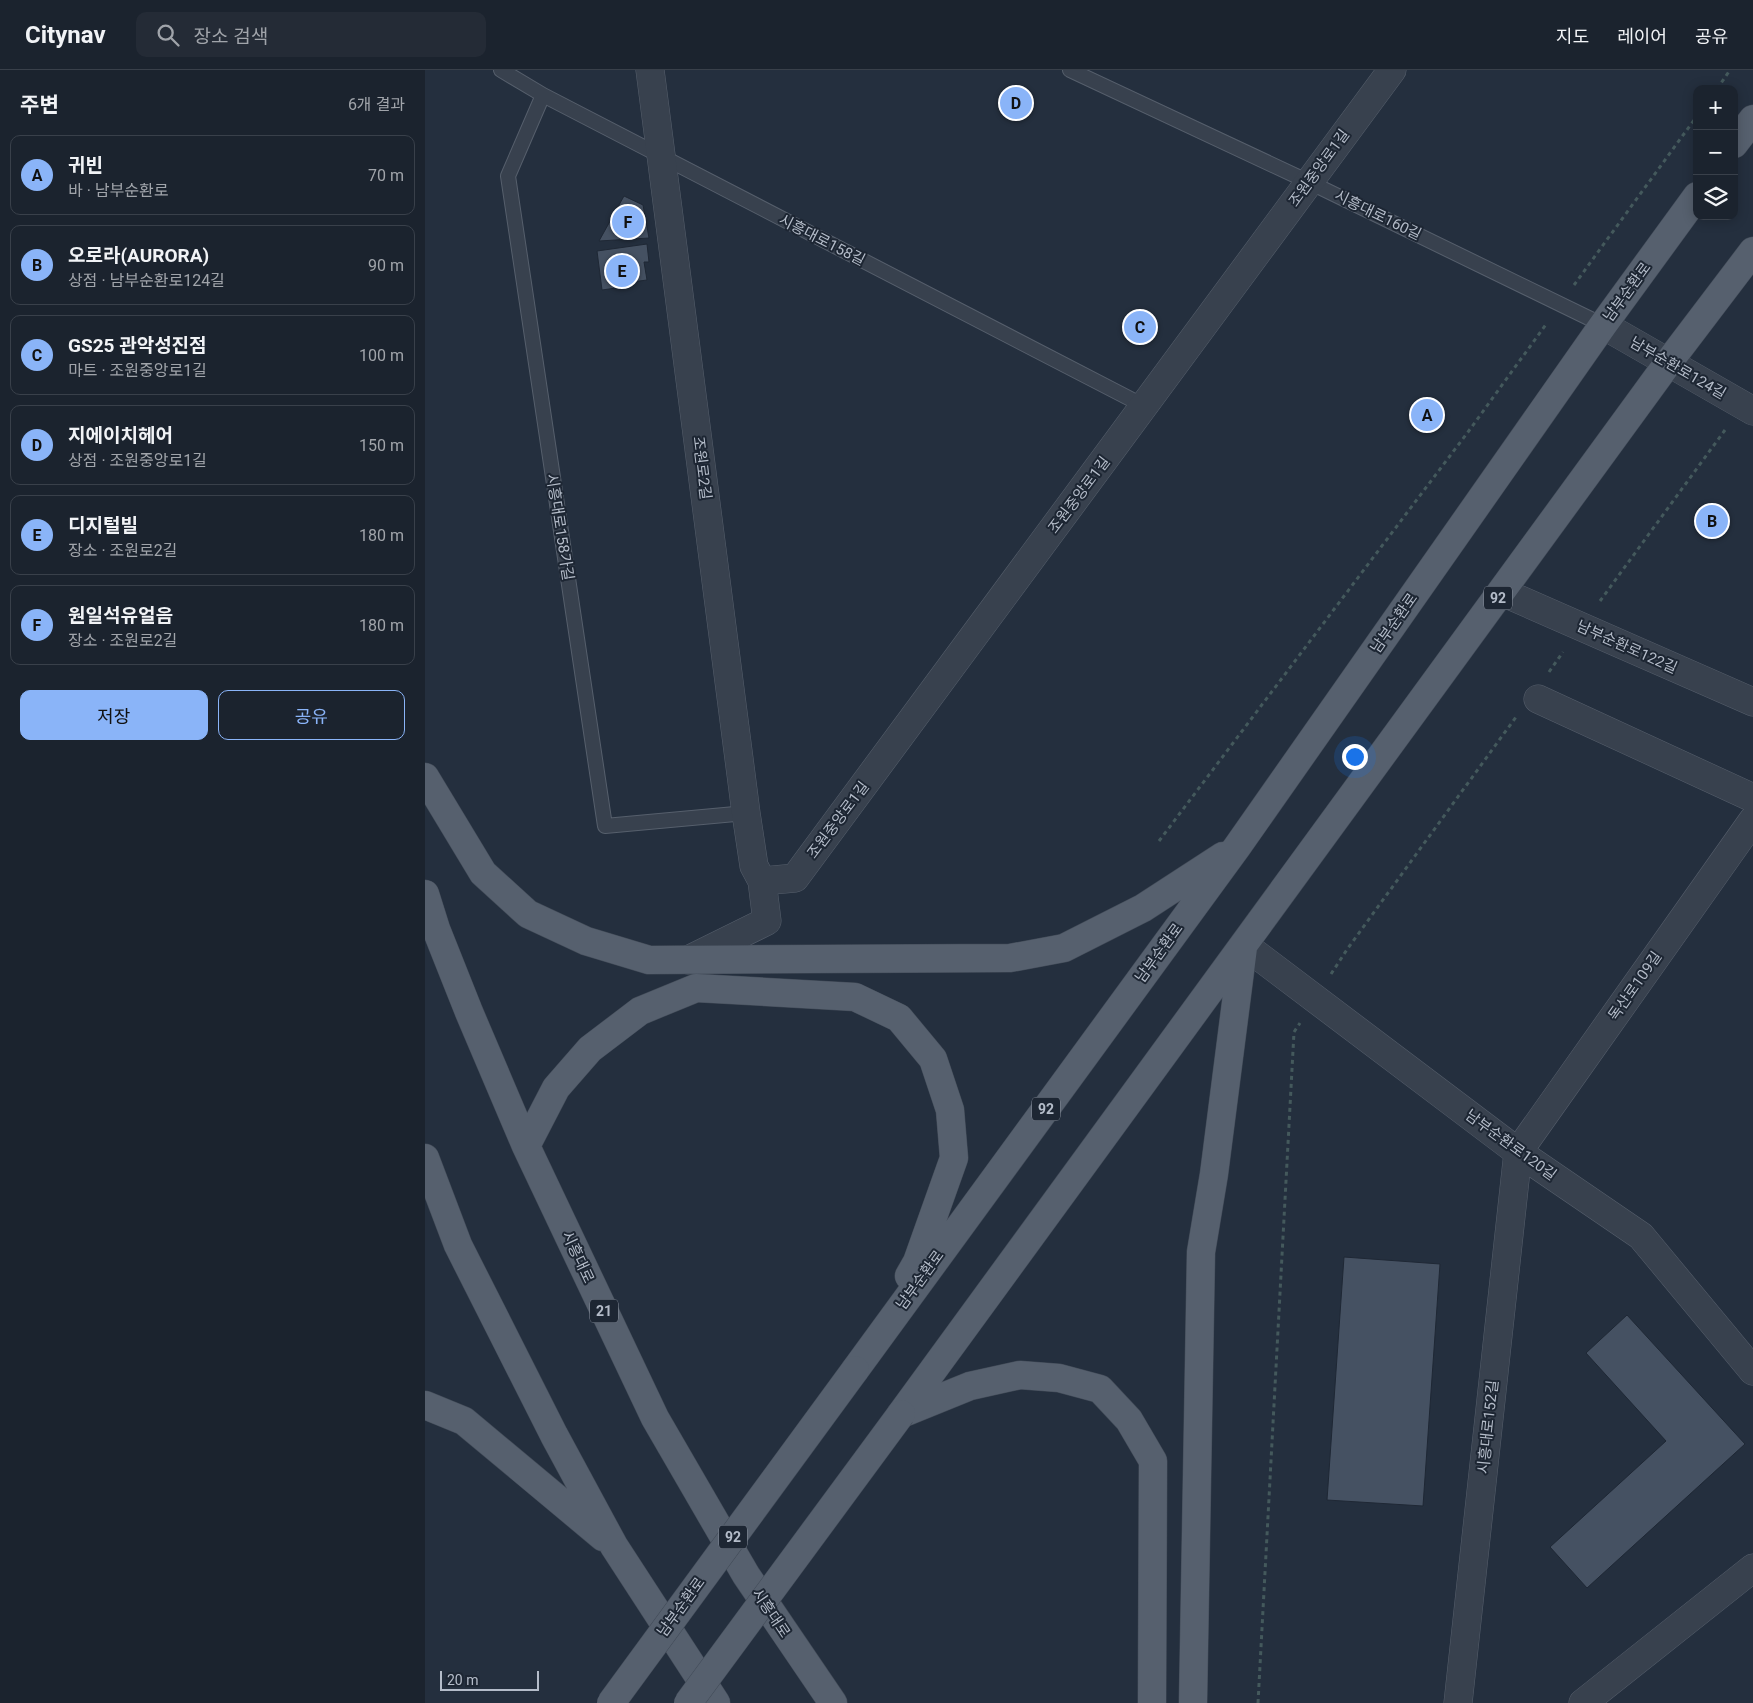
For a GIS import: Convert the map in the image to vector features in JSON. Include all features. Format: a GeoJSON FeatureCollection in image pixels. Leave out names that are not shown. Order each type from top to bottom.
{"type":"FeatureCollection","features":[{"type":"Feature","properties":{"kind":"main road"},"geometry":{"type":"LineString","coordinates":[[1738,139],[1753,119]]}},
{"type":"Feature","properties":{"kind":"main road","name":"남부순환로"},"geometry":{"type":"LineString","coordinates":[[611,1703],[1237,847],[1603,325],[1693,201]]}},
{"type":"Feature","properties":{"kind":"main road","name":"92"},"geometry":{"type":"LineString","coordinates":[[688,1703],[1668,363],[1753,251]]}},
{"type":"Feature","properties":{"kind":"main road"},"geometry":{"type":"LineString","coordinates":[[425,776],[483,873],[528,914],[586,941],[649,960],[1010,958],[1064,948],[1143,908],[1237,847]]}},
{"type":"Feature","properties":{"kind":"main road","name":"시흥대로"},"geometry":{"type":"LineString","coordinates":[[425,894],[436,929],[458,984],[526,1146],[655,1418],[746,1575],[833,1703]]}},
{"type":"Feature","properties":{"kind":"main road"},"geometry":{"type":"LineString","coordinates":[[1193,1703],[1201,1252],[1214,1174],[1243,945]]}},
{"type":"Feature","properties":{"kind":"main road"},"geometry":{"type":"LineString","coordinates":[[526,1146],[556,1088],[590,1050],[640,1011],[695,988],[855,997],[899,1018],[933,1059],[950,1110],[954,1158],[917,1262],[855,1370]]}},
{"type":"Feature","properties":{"kind":"main road"},"geometry":{"type":"LineString","coordinates":[[425,1158],[458,1245],[613,1546],[716,1703]]}},
{"type":"Feature","properties":{"kind":"main road"},"geometry":{"type":"LineString","coordinates":[[901,1414],[970,1386],[1020,1376],[1059,1378],[1100,1389],[1129,1420],[1153,1461],[1152,1703]]}},
{"type":"Feature","properties":{"kind":"main road"},"geometry":{"type":"LineString","coordinates":[[425,1405],[464,1421],[613,1546]]}},
{"type":"Feature","properties":{"kind":"street","name":"조원로2길"},"geometry":{"type":"LineString","coordinates":[[651,70],[746,813],[767,920],[688,960]]}},
{"type":"Feature","properties":{"kind":"street","name":"조원중앙로1길"},"geometry":{"type":"LineString","coordinates":[[758,874],[795,878],[1392,70]]}},
{"type":"Feature","properties":{"kind":"street","name":"남부순환로124길"},"geometry":{"type":"LineString","coordinates":[[1603,325],[1748,408]]}},
{"type":"Feature","properties":{"kind":"street","name":"남부순환로122길"},"geometry":{"type":"LineString","coordinates":[[1502,592],[1753,702]]}},
{"type":"Feature","properties":{"kind":"street"},"geometry":{"type":"LineString","coordinates":[[1542,687],[1753,798]]}},
{"type":"Feature","properties":{"kind":"street","name":"독산로109길"},"geometry":{"type":"LineString","coordinates":[[1518,1152],[1753,820]]}},
{"type":"Feature","properties":{"kind":"street","name":"남부순환로120길"},"geometry":{"type":"LineString","coordinates":[[1243,945],[1518,1152],[1641,1236],[1753,1371]]}},
{"type":"Feature","properties":{"kind":"street","name":"시흥대로152길"},"geometry":{"type":"LineString","coordinates":[[1458,1703],[1518,1152]]}},
{"type":"Feature","properties":{"kind":"street"},"geometry":{"type":"LineString","coordinates":[[1583,1703],[1753,1568]]}},
{"type":"Feature","properties":{"kind":"lane","name":"시흥대로158길"},"geometry":{"type":"LineString","coordinates":[[501,70],[543,96],[1144,406]]}},
{"type":"Feature","properties":{"kind":"lane","name":"시흥대로160길"},"geometry":{"type":"LineString","coordinates":[[1070,70],[1309,182],[1603,325]]}},
{"type":"Feature","properties":{"kind":"lane","name":"시흥대로158가길"},"geometry":{"type":"LineString","coordinates":[[543,96],[507,176],[605,826],[746,813]]}},
{"type":"Feature","properties":{"kind":"path"},"geometry":{"type":"LineString","coordinates":[[1720,85],[1730,70]]}},
{"type":"Feature","properties":{"kind":"path"},"geometry":{"type":"LineString","coordinates":[[1159,841],[1462,440],[1693,122]]}},
{"type":"Feature","properties":{"kind":"path"},"geometry":{"type":"LineString","coordinates":[[1542,687],[1581,627],[1748,408]]}},
{"type":"Feature","properties":{"kind":"path"},"geometry":{"type":"LineString","coordinates":[[1258,1703],[1294,1032],[1348,948],[1517,716]]}},
{"type":"Feature","properties":{"kind":"building"},"geometry":{"type":"Polygon","coordinates":[[[624,196],[643,205],[649,238],[599,241],[624,196]]]}},
{"type":"Feature","properties":{"kind":"building"},"geometry":{"type":"Polygon","coordinates":[[[647,244],[649,262],[644,262],[647,280],[617,284],[616,288],[602,290],[597,251],[647,244]]]}},
{"type":"Feature","properties":{"kind":"building"},"geometry":{"type":"Polygon","coordinates":[[[1344,1257],[1440,1264],[1423,1506],[1327,1500],[1344,1257]]]}},
{"type":"Feature","properties":{"kind":"building"},"geometry":{"type":"Polygon","coordinates":[[[1627,1315],[1745,1444],[1587,1588],[1550,1547],[1666,1441],[1586,1353],[1627,1315]]]}},
{"type":"Feature","properties":{"kind":"place","name":"지에이치헤어"},"geometry":{"type":"Point","coordinates":[1016,103]}},
{"type":"Feature","properties":{"kind":"place","name":"원일석유얼음"},"geometry":{"type":"Point","coordinates":[628,222]}},
{"type":"Feature","properties":{"kind":"place","name":"디지털빌"},"geometry":{"type":"Point","coordinates":[622,271]}},
{"type":"Feature","properties":{"kind":"place","name":"GS25 관악성진점"},"geometry":{"type":"Point","coordinates":[1140,327]}},
{"type":"Feature","properties":{"kind":"place","name":"귀빈"},"geometry":{"type":"Point","coordinates":[1427,415]}},
{"type":"Feature","properties":{"kind":"place","name":"오로라(AURORA)"},"geometry":{"type":"Point","coordinates":[1712,521]}}]}
